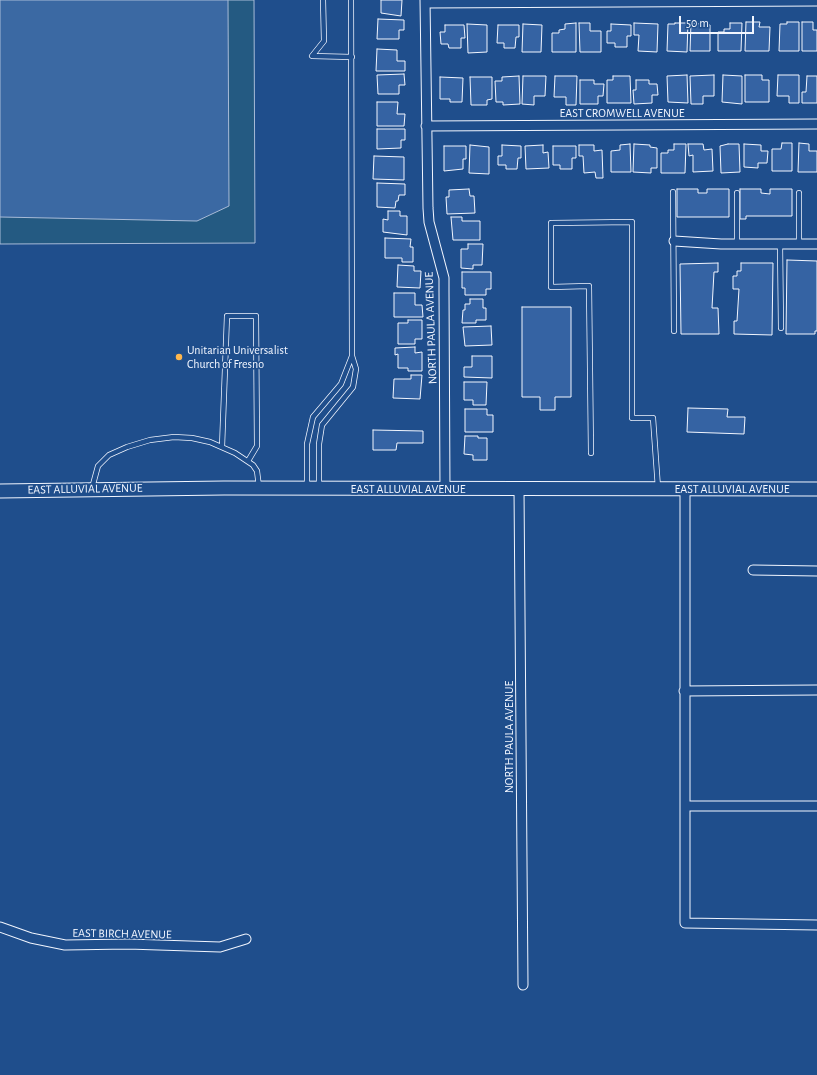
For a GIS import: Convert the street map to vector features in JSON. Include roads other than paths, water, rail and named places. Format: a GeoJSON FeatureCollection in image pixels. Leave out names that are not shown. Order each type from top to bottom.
{"type":"FeatureCollection","features":[{"type":"Feature","properties":{"kind":"street"},"geometry":{"type":"LineString","coordinates":[[426,2],[817,2]]}},
{"type":"Feature","properties":{"kind":"street","name":"NORTH PAULA AVENUE"},"geometry":{"type":"LineString","coordinates":[[426,2],[426,126],[428,208],[444,284],[445,490]]}},
{"type":"Feature","properties":{"kind":"street","name":"EAST CROMWELL AVENUE"},"geometry":{"type":"LineString","coordinates":[[426,126],[817,124]]}},
{"type":"Feature","properties":{"kind":"street"},"geometry":{"type":"LineString","coordinates":[[674,241],[737,244],[817,244]]}},
{"type":"Feature","properties":{"kind":"street","name":"EAST ALLUVIAL AVENUE"},"geometry":{"type":"LineString","coordinates":[[0,491],[259,488],[445,490],[817,489]]}},
{"type":"Feature","properties":{"kind":"street","name":"NORTH PAULA AVENUE"},"geometry":{"type":"LineString","coordinates":[[519,489],[523,985]]}},
{"type":"Feature","properties":{"kind":"street"},"geometry":{"type":"LineString","coordinates":[[685,489],[685,923],[817,925]]}},
{"type":"Feature","properties":{"kind":"street"},"geometry":{"type":"LineString","coordinates":[[753,570],[817,571]]}},
{"type":"Feature","properties":{"kind":"street"},"geometry":{"type":"LineString","coordinates":[[684,691],[817,690]]}},
{"type":"Feature","properties":{"kind":"street"},"geometry":{"type":"LineString","coordinates":[[685,806],[817,806]]}},
{"type":"Feature","properties":{"kind":"street","name":"EAST BIRCH AVENUE"},"geometry":{"type":"LineString","coordinates":[[0,927],[31,938],[65,945],[128,944],[220,947],[246,939]]}},
{"type":"Feature","properties":{"kind":"lane"},"geometry":{"type":"LineString","coordinates":[[323,0],[324,41],[312,56],[352,57]]}},
{"type":"Feature","properties":{"kind":"lane"},"geometry":{"type":"LineString","coordinates":[[313,489],[322,425],[353,387],[356,369],[352,356],[351,0]]}},
{"type":"Feature","properties":{"kind":"lane"},"geometry":{"type":"LineString","coordinates":[[673,192],[674,331]]}},
{"type":"Feature","properties":{"kind":"lane"},"geometry":{"type":"LineString","coordinates":[[737,193],[737,244]]}},
{"type":"Feature","properties":{"kind":"lane"},"geometry":{"type":"LineString","coordinates":[[799,193],[799,244]]}},
{"type":"Feature","properties":{"kind":"lane"},"geometry":{"type":"LineString","coordinates":[[591,454],[589,286],[552,287],[551,222],[632,222],[632,418],[653,418],[658,489]]}},
{"type":"Feature","properties":{"kind":"lane"},"geometry":{"type":"LineString","coordinates":[[780,243],[781,328]]}},
{"type":"Feature","properties":{"kind":"lane"},"geometry":{"type":"LineString","coordinates":[[222,447],[227,316],[256,316],[257,446],[248,461]]}},
{"type":"Feature","properties":{"kind":"lane"},"geometry":{"type":"LineString","coordinates":[[313,489],[307,444],[313,417],[341,384],[352,356]]}},
{"type":"Feature","properties":{"kind":"lane"},"geometry":{"type":"LineString","coordinates":[[92,489],[98,466],[102,461],[127,446],[150,440],[174,437],[204,440],[222,447],[248,461],[256,469],[259,488]]}},
{"type":"Feature","properties":{"kind":"place","name":"Unitarian Universalist Church of Fresno"},"geometry":{"type":"Point","coordinates":[179,357]}}]}
